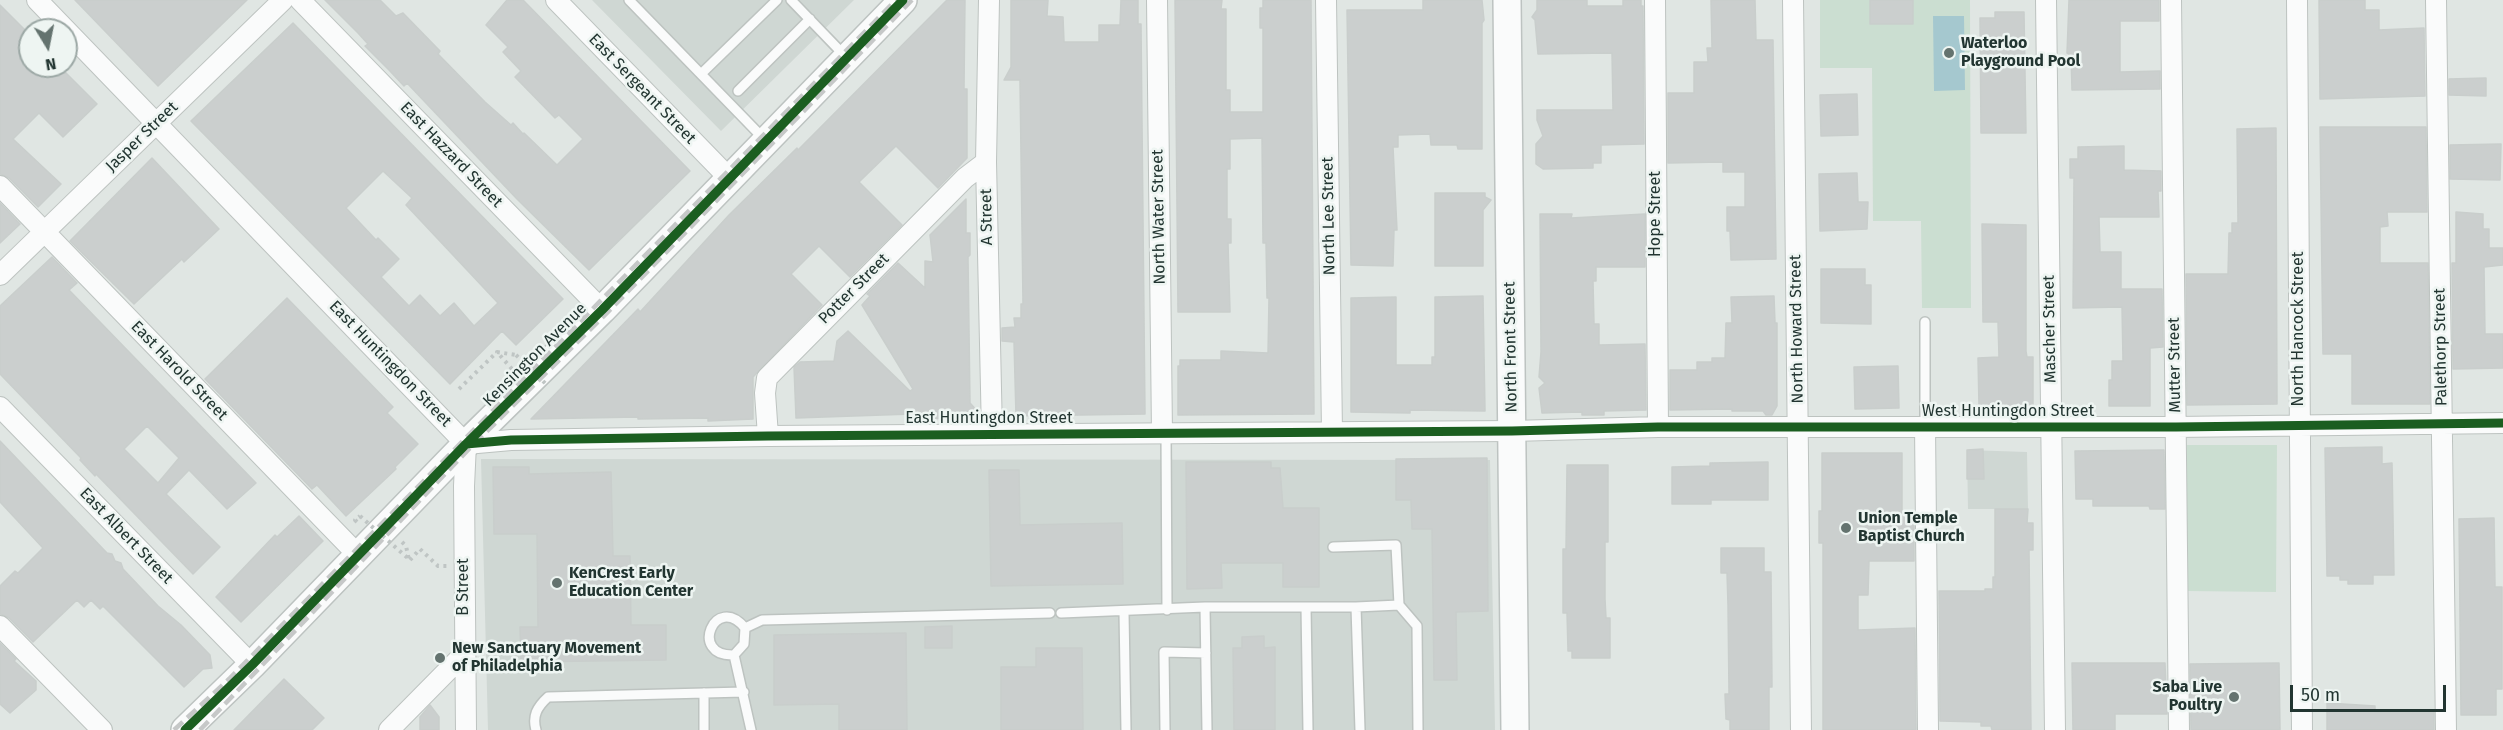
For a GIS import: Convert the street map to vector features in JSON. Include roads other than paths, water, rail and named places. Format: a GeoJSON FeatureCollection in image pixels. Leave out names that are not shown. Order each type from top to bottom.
{"type":"FeatureCollection","features":[{"type":"Feature","properties":{"kind":"street","name":"East Huntingdon Street"},"geometry":{"type":"LineString","coordinates":[[37,0],[466,444],[511,440],[768,436],[1512,431]]}},
{"type":"Feature","properties":{"kind":"street","name":"Jasper Street"},"geometry":{"type":"LineString","coordinates":[[0,274],[283,0]]}},
{"type":"Feature","properties":{"kind":"street","name":"East Hazzard Street"},"geometry":{"type":"LineString","coordinates":[[300,0],[602,310]]}},
{"type":"Feature","properties":{"kind":"street","name":"East Sergeant Street"},"geometry":{"type":"LineString","coordinates":[[556,0],[729,178]]}},
{"type":"Feature","properties":{"kind":"street","name":"Kensington Avenue"},"geometry":{"type":"LineString","coordinates":[[185,730],[252,665],[466,444],[602,310],[903,0]]}},
{"type":"Feature","properties":{"kind":"street","name":"A Street"},"geometry":{"type":"LineString","coordinates":[[989,0],[986,162],[992,434]]}},
{"type":"Feature","properties":{"kind":"street","name":"North Water Street"},"geometry":{"type":"LineString","coordinates":[[1157,0],[1164,433]]}},
{"type":"Feature","properties":{"kind":"street","name":"North Lee Street"},"geometry":{"type":"LineString","coordinates":[[1326,0],[1332,432]]}},
{"type":"Feature","properties":{"kind":"street","name":"North Front Street"},"geometry":{"type":"LineString","coordinates":[[1507,0],[1515,730]]}},
{"type":"Feature","properties":{"kind":"street","name":"Hope Street"},"geometry":{"type":"LineString","coordinates":[[1654,0],[1658,427]]}},
{"type":"Feature","properties":{"kind":"street","name":"North Howard Street"},"geometry":{"type":"LineString","coordinates":[[1793,0],[1801,730]]}},
{"type":"Feature","properties":{"kind":"street","name":"Mascher Street"},"geometry":{"type":"LineString","coordinates":[[2046,0],[2055,730]]}},
{"type":"Feature","properties":{"kind":"street","name":"Mutter Street"},"geometry":{"type":"LineString","coordinates":[[2171,0],[2179,730]]}},
{"type":"Feature","properties":{"kind":"street","name":"North Hancock Street"},"geometry":{"type":"LineString","coordinates":[[2296,0],[2302,730]]}},
{"type":"Feature","properties":{"kind":"street","name":"Palethorp Street"},"geometry":{"type":"LineString","coordinates":[[2436,0],[2446,730]]}},
{"type":"Feature","properties":{"kind":"street","name":"Potter Street"},"geometry":{"type":"LineString","coordinates":[[768,436],[765,393],[767,378],[965,178],[986,162]]}},
{"type":"Feature","properties":{"kind":"street","name":"East Harold Street"},"geometry":{"type":"LineString","coordinates":[[0,186],[358,555]]}},
{"type":"Feature","properties":{"kind":"street","name":"East Albert Street"},"geometry":{"type":"LineString","coordinates":[[0,407],[252,665]]}},
{"type":"Feature","properties":{"kind":"street","name":"West Huntingdon Street"},"geometry":{"type":"LineString","coordinates":[[1512,431],[1658,427],[2176,427],[2503,423]]}},
{"type":"Feature","properties":{"kind":"street"},"geometry":{"type":"LineString","coordinates":[[1924,426],[1928,730]]}},
{"type":"Feature","properties":{"kind":"street","name":"B Street"},"geometry":{"type":"LineString","coordinates":[[466,444],[464,486],[466,730]]}},
{"type":"Feature","properties":{"kind":"street"},"geometry":{"type":"LineString","coordinates":[[0,626],[102,730]]}},
{"type":"Feature","properties":{"kind":"street"},"geometry":{"type":"LineString","coordinates":[[389,730],[464,654]]}},
{"type":"Feature","properties":{"kind":"lane"},"geometry":{"type":"LineString","coordinates":[[629,0],[766,141]]}},
{"type":"Feature","properties":{"kind":"lane"},"geometry":{"type":"LineString","coordinates":[[700,74],[777,0]]}},
{"type":"Feature","properties":{"kind":"lane"},"geometry":{"type":"LineString","coordinates":[[791,0],[847,58]]}},
{"type":"Feature","properties":{"kind":"lane"},"geometry":{"type":"LineString","coordinates":[[738,91],[810,19]]}},
{"type":"Feature","properties":{"kind":"lane"},"geometry":{"type":"LineString","coordinates":[[1924,426],[1925,322]]}},
{"type":"Feature","properties":{"kind":"lane"},"geometry":{"type":"LineString","coordinates":[[1164,433],[1167,610]]}},
{"type":"Feature","properties":{"kind":"lane"},"geometry":{"type":"LineString","coordinates":[[1333,547],[1396,544],[1399,605],[1417,626],[1418,730]]}},
{"type":"Feature","properties":{"kind":"lane"},"geometry":{"type":"LineString","coordinates":[[1061,613],[1399,605]]}},
{"type":"Feature","properties":{"kind":"lane"},"geometry":{"type":"LineString","coordinates":[[1306,607],[1308,730]]}},
{"type":"Feature","properties":{"kind":"lane"},"geometry":{"type":"LineString","coordinates":[[1356,607],[1360,730]]}},
{"type":"Feature","properties":{"kind":"lane"},"geometry":{"type":"LineString","coordinates":[[1205,608],[1207,730]]}},
{"type":"Feature","properties":{"kind":"lane"},"geometry":{"type":"LineString","coordinates":[[1125,612],[1125,730]]}},
{"type":"Feature","properties":{"kind":"lane"},"geometry":{"type":"LineString","coordinates":[[745,628],[762,620],[1050,613]]}},
{"type":"Feature","properties":{"kind":"lane"},"geometry":{"type":"LineString","coordinates":[[725,617],[738,620],[745,628],[744,644],[734,655],[726,655],[713,647],[709,637],[710,627],[715,621],[725,617]]}},
{"type":"Feature","properties":{"kind":"lane"},"geometry":{"type":"LineString","coordinates":[[1165,730],[1164,652],[1206,652]]}},
{"type":"Feature","properties":{"kind":"lane"},"geometry":{"type":"LineString","coordinates":[[734,655],[751,730]]}},
{"type":"Feature","properties":{"kind":"lane"},"geometry":{"type":"LineString","coordinates":[[536,730],[534,722],[537,707],[548,697],[744,692]]}},
{"type":"Feature","properties":{"kind":"lane"},"geometry":{"type":"LineString","coordinates":[[704,693],[704,730]]}},
{"type":"Feature","properties":{"kind":"water","name":"Waterloo Playground Pool"},"geometry":{"type":"Polygon","coordinates":[[[1933,16],[1964,16],[1965,90],[1934,91],[1933,16]]]}},
{"type":"Feature","properties":{"kind":"railway"},"geometry":{"type":"LineString","coordinates":[[174,730],[229,679],[896,0]]}},
{"type":"Feature","properties":{"kind":"railway"},"geometry":{"type":"LineString","coordinates":[[200,730],[470,448],[607,313],[912,0]]}},
{"type":"Feature","properties":{"kind":"place","name":"Waterloo Playground Pool"},"geometry":{"type":"Point","coordinates":[1949,53]}},
{"type":"Feature","properties":{"kind":"place","name":"Union Temple Baptist Church"},"geometry":{"type":"Point","coordinates":[1846,528]}},
{"type":"Feature","properties":{"kind":"place","name":"KenCrest Early Education Center"},"geometry":{"type":"Point","coordinates":[557,583]}},
{"type":"Feature","properties":{"kind":"place","name":"New Sanctuary Movement of Philadelphia"},"geometry":{"type":"Point","coordinates":[440,658]}},
{"type":"Feature","properties":{"kind":"place","name":"Saba Live Poultry"},"geometry":{"type":"Point","coordinates":[2234,697]}}]}
